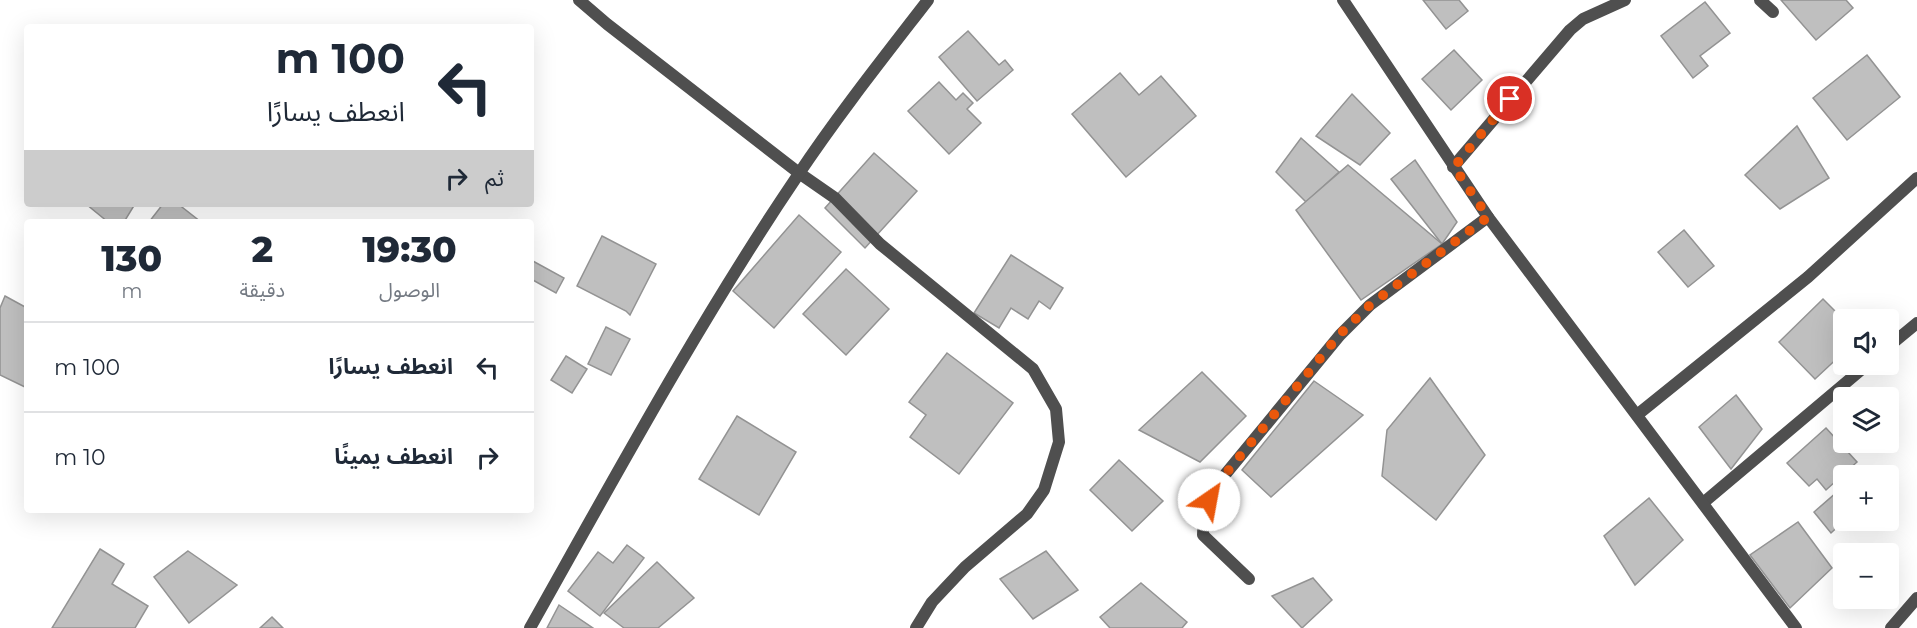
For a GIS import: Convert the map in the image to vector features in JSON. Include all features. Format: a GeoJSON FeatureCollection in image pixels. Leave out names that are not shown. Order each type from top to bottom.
{"type":"FeatureCollection","features":[{"type":"Feature","properties":{"kind":"street"},"geometry":{"type":"LineString","coordinates":[[579,0],[799,173],[835,198],[880,244],[1033,369],[1056,409],[1059,442],[1044,490],[1027,514],[965,567],[932,602],[916,628]]}},
{"type":"Feature","properties":{"kind":"street"},"geometry":{"type":"LineString","coordinates":[[530,628],[627,454],[722,293],[799,173],[928,0]]}},
{"type":"Feature","properties":{"kind":"street"},"geometry":{"type":"LineString","coordinates":[[1343,0],[1488,217],[1796,628]]}},
{"type":"Feature","properties":{"kind":"street"},"geometry":{"type":"LineString","coordinates":[[1454,167],[1570,30],[1583,19],[1625,0]]}},
{"type":"Feature","properties":{"kind":"street"},"geometry":{"type":"LineString","coordinates":[[1760,0],[1773,12]]}},
{"type":"Feature","properties":{"kind":"street"},"geometry":{"type":"LineString","coordinates":[[1637,415],[1808,277],[1917,178]]}},
{"type":"Feature","properties":{"kind":"street"},"geometry":{"type":"LineString","coordinates":[[1249,579],[1203,535],[1204,512],[1214,488],[1340,334],[1370,305],[1488,217]]}},
{"type":"Feature","properties":{"kind":"street"},"geometry":{"type":"LineString","coordinates":[[1899,338],[1917,323]]}},
{"type":"Feature","properties":{"kind":"street"},"geometry":{"type":"LineString","coordinates":[[1703,503],[1855,375]]}},
{"type":"Feature","properties":{"kind":"street"},"geometry":{"type":"LineString","coordinates":[[1891,628],[1917,598]]}},
{"type":"Feature","properties":{"kind":"building"},"geometry":{"type":"Polygon","coordinates":[[[1423,0],[1459,0],[1468,11],[1446,29],[1423,0]]]}},
{"type":"Feature","properties":{"kind":"building"},"geometry":{"type":"Polygon","coordinates":[[[1781,0],[1846,0],[1853,8],[1816,40],[1781,0]]]}},
{"type":"Feature","properties":{"kind":"building"},"geometry":{"type":"Polygon","coordinates":[[[1705,2],[1730,33],[1700,56],[1708,66],[1693,78],[1661,36],[1705,2]]]}},
{"type":"Feature","properties":{"kind":"building"},"geometry":{"type":"Polygon","coordinates":[[[968,31],[999,65],[1005,60],[1013,70],[977,101],[939,57],[968,31]]]}},
{"type":"Feature","properties":{"kind":"building"},"geometry":{"type":"Polygon","coordinates":[[[1454,50],[1482,80],[1451,110],[1422,79],[1454,50]]]}},
{"type":"Feature","properties":{"kind":"building"},"geometry":{"type":"Polygon","coordinates":[[[1867,55],[1900,97],[1847,140],[1813,98],[1867,55]]]}},
{"type":"Feature","properties":{"kind":"building"},"geometry":{"type":"Polygon","coordinates":[[[1120,73],[1139,95],[1161,76],[1196,116],[1126,177],[1072,114],[1120,73]]]}},
{"type":"Feature","properties":{"kind":"building"},"geometry":{"type":"Polygon","coordinates":[[[939,82],[956,100],[963,93],[973,103],[967,109],[981,123],[949,154],[908,111],[939,82]]]}},
{"type":"Feature","properties":{"kind":"building"},"geometry":{"type":"Polygon","coordinates":[[[1352,94],[1390,133],[1360,165],[1316,136],[1352,94]]]}},
{"type":"Feature","properties":{"kind":"building"},"geometry":{"type":"Polygon","coordinates":[[[1797,126],[1829,178],[1780,209],[1745,175],[1797,126]]]}},
{"type":"Feature","properties":{"kind":"building"},"geometry":{"type":"Polygon","coordinates":[[[1301,138],[1339,172],[1306,202],[1276,172],[1301,138]]]}},
{"type":"Feature","properties":{"kind":"building"},"geometry":{"type":"Polygon","coordinates":[[[874,153],[917,191],[865,248],[825,208],[874,153]]]}},
{"type":"Feature","properties":{"kind":"building"},"geometry":{"type":"Polygon","coordinates":[[[1415,160],[1457,222],[1442,244],[1391,179],[1415,160]]]}},
{"type":"Feature","properties":{"kind":"building"},"geometry":{"type":"Polygon","coordinates":[[[1348,165],[1442,244],[1361,300],[1296,210],[1348,165]]]}},
{"type":"Feature","properties":{"kind":"building"},"geometry":{"type":"Polygon","coordinates":[[[90,207],[133,207],[126,219],[104,219],[90,207]]]}},
{"type":"Feature","properties":{"kind":"building"},"geometry":{"type":"Polygon","coordinates":[[[161,207],[182,207],[197,219],[151,219],[161,207]]]}},
{"type":"Feature","properties":{"kind":"building"},"geometry":{"type":"Polygon","coordinates":[[[799,215],[841,252],[774,328],[733,291],[799,215]]]}},
{"type":"Feature","properties":{"kind":"building"},"geometry":{"type":"Polygon","coordinates":[[[1684,230],[1714,266],[1688,287],[1658,252],[1684,230]]]}},
{"type":"Feature","properties":{"kind":"building"},"geometry":{"type":"Polygon","coordinates":[[[602,236],[656,264],[630,315],[577,286],[602,236]]]}},
{"type":"Feature","properties":{"kind":"building"},"geometry":{"type":"Polygon","coordinates":[[[1011,255],[1063,288],[1050,309],[1039,301],[1028,319],[1011,308],[999,328],[974,313],[1011,255]]]}},
{"type":"Feature","properties":{"kind":"building"},"geometry":{"type":"Polygon","coordinates":[[[534,262],[564,278],[556,293],[534,281],[534,262]]]}},
{"type":"Feature","properties":{"kind":"building"},"geometry":{"type":"Polygon","coordinates":[[[846,269],[889,309],[846,355],[803,314],[846,269]]]}},
{"type":"Feature","properties":{"kind":"building"},"geometry":{"type":"Polygon","coordinates":[[[5,296],[24,306],[24,387],[0,375],[0,308],[5,296]]]}},
{"type":"Feature","properties":{"kind":"building"},"geometry":{"type":"Polygon","coordinates":[[[1823,299],[1833,309],[1833,362],[1815,379],[1779,342],[1823,299]]]}},
{"type":"Feature","properties":{"kind":"building"},"geometry":{"type":"Polygon","coordinates":[[[606,327],[630,339],[611,375],[588,364],[606,327]]]}},
{"type":"Feature","properties":{"kind":"building"},"geometry":{"type":"Polygon","coordinates":[[[947,353],[1013,403],[959,474],[910,437],[926,415],[909,402],[947,353]]]}},
{"type":"Feature","properties":{"kind":"building"},"geometry":{"type":"Polygon","coordinates":[[[566,356],[587,369],[572,393],[551,380],[566,356]]]}},
{"type":"Feature","properties":{"kind":"building"},"geometry":{"type":"Polygon","coordinates":[[[1202,372],[1246,416],[1200,462],[1139,430],[1202,372]]]}},
{"type":"Feature","properties":{"kind":"building"},"geometry":{"type":"Polygon","coordinates":[[[1430,378],[1485,455],[1436,520],[1382,476],[1387,430],[1430,378]]]}},
{"type":"Feature","properties":{"kind":"building"},"geometry":{"type":"Polygon","coordinates":[[[1314,381],[1363,415],[1271,497],[1242,470],[1314,381]]]}},
{"type":"Feature","properties":{"kind":"building"},"geometry":{"type":"Polygon","coordinates":[[[1736,395],[1762,429],[1731,469],[1699,427],[1736,395]]]}},
{"type":"Feature","properties":{"kind":"building"},"geometry":{"type":"Polygon","coordinates":[[[737,416],[796,452],[759,515],[699,479],[737,416]]]}},
{"type":"Feature","properties":{"kind":"building"},"geometry":{"type":"Polygon","coordinates":[[[1826,428],[1833,436],[1833,453],[1849,453],[1857,462],[1854,465],[1833,465],[1833,484],[1826,490],[1817,479],[1809,486],[1787,463],[1826,428]]]}},
{"type":"Feature","properties":{"kind":"building"},"geometry":{"type":"Polygon","coordinates":[[[1119,460],[1163,501],[1132,531],[1090,490],[1119,460]]]}},
{"type":"Feature","properties":{"kind":"building"},"geometry":{"type":"Polygon","coordinates":[[[1833,496],[1833,531],[1831,533],[1814,512],[1833,496]]]}},
{"type":"Feature","properties":{"kind":"building"},"geometry":{"type":"Polygon","coordinates":[[[1649,498],[1683,540],[1635,585],[1604,536],[1649,498]]]}},
{"type":"Feature","properties":{"kind":"building"},"geometry":{"type":"Polygon","coordinates":[[[1798,522],[1832,568],[1790,608],[1750,555],[1798,522]]]}},
{"type":"Feature","properties":{"kind":"building"},"geometry":{"type":"Polygon","coordinates":[[[627,545],[644,558],[600,616],[568,591],[598,552],[613,563],[627,545]]]}},
{"type":"Feature","properties":{"kind":"building"},"geometry":{"type":"Polygon","coordinates":[[[100,549],[124,564],[112,584],[148,606],[135,628],[52,628],[100,549]]]}},
{"type":"Feature","properties":{"kind":"building"},"geometry":{"type":"Polygon","coordinates":[[[188,551],[237,585],[189,623],[154,577],[188,551]]]}},
{"type":"Feature","properties":{"kind":"building"},"geometry":{"type":"Polygon","coordinates":[[[1046,551],[1078,590],[1033,619],[1000,579],[1046,551]]]}},
{"type":"Feature","properties":{"kind":"building"},"geometry":{"type":"Polygon","coordinates":[[[657,562],[694,598],[658,628],[624,628],[604,613],[657,562]]]}},
{"type":"Feature","properties":{"kind":"building"},"geometry":{"type":"Polygon","coordinates":[[[1313,578],[1332,600],[1302,628],[1272,596],[1313,578]]]}},
{"type":"Feature","properties":{"kind":"building"},"geometry":{"type":"Polygon","coordinates":[[[1141,583],[1187,622],[1182,628],[1110,628],[1100,617],[1141,583]]]}},
{"type":"Feature","properties":{"kind":"building"},"geometry":{"type":"Polygon","coordinates":[[[559,605],[593,628],[547,628],[559,605]]]}},
{"type":"Feature","properties":{"kind":"building"},"geometry":{"type":"Polygon","coordinates":[[[272,617],[283,628],[260,628],[272,617]]]}},
{"type":"Feature","properties":{"kind":"route"},"geometry":{"type":"LineString","coordinates":[[1209,500],[1214,488],[1340,334],[1370,305],[1488,217],[1454,167],[1510,99]]}}]}
